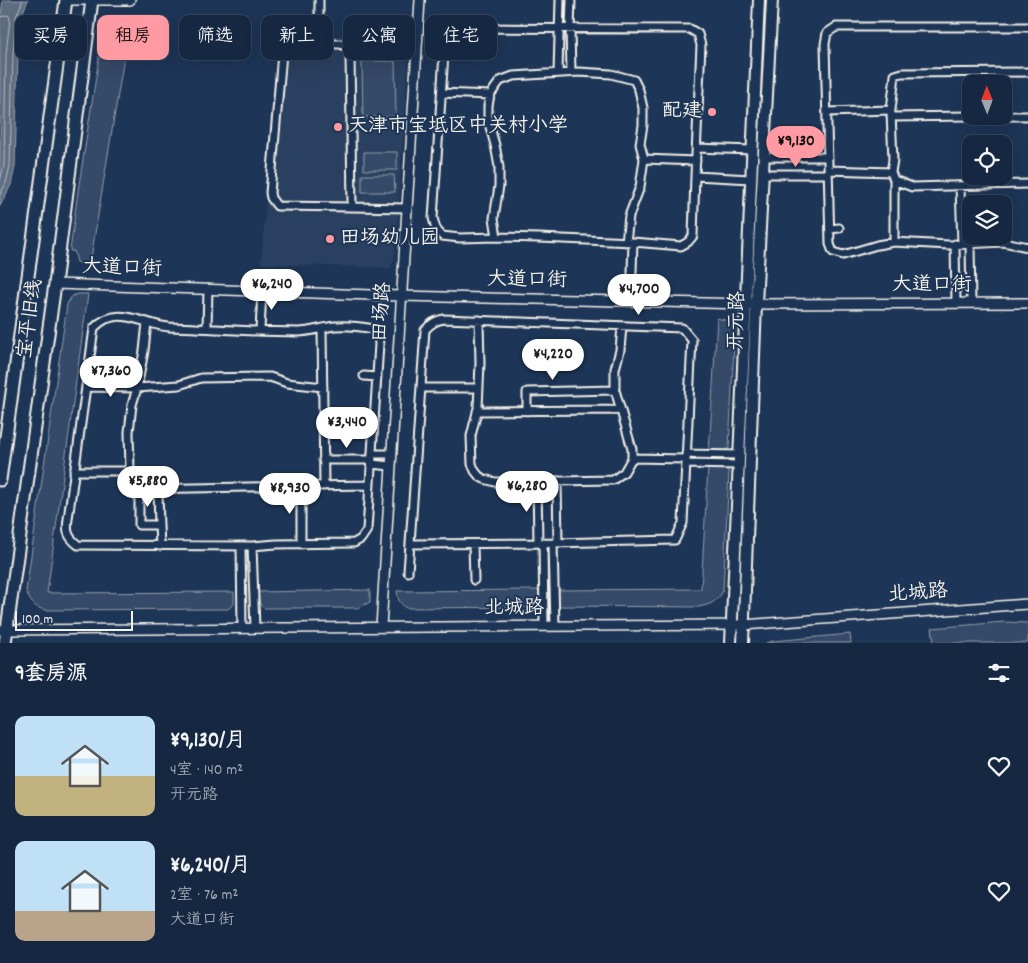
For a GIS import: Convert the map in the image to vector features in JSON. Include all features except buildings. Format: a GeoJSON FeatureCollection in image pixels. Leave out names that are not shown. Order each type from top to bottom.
{"type":"FeatureCollection","features":[{"type":"Feature","properties":{"kind":"main road","name":"宝平旧线"},"geometry":{"type":"LineString","coordinates":[[0,480],[66,0]]}},
{"type":"Feature","properties":{"kind":"main road","name":"宝平旧线"},"geometry":{"type":"LineString","coordinates":[[5,643],[3,630],[56,284],[92,0]]}},
{"type":"Feature","properties":{"kind":"main road","name":"开元路"},"geometry":{"type":"LineString","coordinates":[[743,643],[751,304],[751,178],[759,0]]}},
{"type":"Feature","properties":{"kind":"main road","name":"开元路"},"geometry":{"type":"LineString","coordinates":[[731,643],[739,460],[762,174],[772,0]]}},
{"type":"Feature","properties":{"kind":"street"},"geometry":{"type":"LineString","coordinates":[[71,0],[130,0]]}},
{"type":"Feature","properties":{"kind":"street"},"geometry":{"type":"LineString","coordinates":[[319,0],[319,15]]}},
{"type":"Feature","properties":{"kind":"street","name":"田场路"},"geometry":{"type":"LineString","coordinates":[[381,627],[420,0]]}},
{"type":"Feature","properties":{"kind":"street"},"geometry":{"type":"LineString","coordinates":[[558,73],[560,0]]}},
{"type":"Feature","properties":{"kind":"street"},"geometry":{"type":"LineString","coordinates":[[571,0],[571,72]]}},
{"type":"Feature","properties":{"kind":"street"},"geometry":{"type":"LineString","coordinates":[[962,244],[894,242],[876,245],[843,255],[834,252],[830,244],[825,44],[827,33],[836,27],[1028,27]]}},
{"type":"Feature","properties":{"kind":"street"},"geometry":{"type":"LineString","coordinates":[[466,28],[558,28],[690,29],[698,34],[701,45],[696,176],[693,236],[688,242],[681,246],[539,238],[460,238],[442,236],[436,229],[433,218],[445,40],[453,32],[466,28]]}},
{"type":"Feature","properties":{"kind":"street"},"geometry":{"type":"LineString","coordinates":[[333,44],[348,47],[350,53],[352,207]]}},
{"type":"Feature","properties":{"kind":"street"},"geometry":{"type":"LineString","coordinates":[[281,60],[270,193],[277,206],[407,208]]}},
{"type":"Feature","properties":{"kind":"street"},"geometry":{"type":"LineString","coordinates":[[497,237],[494,218],[499,186],[499,167],[488,120],[490,95],[500,81],[514,76],[571,72],[612,74],[634,80],[639,90],[643,108],[640,144],[644,159],[640,187],[629,216],[631,301]]}},
{"type":"Feature","properties":{"kind":"street"},"geometry":{"type":"LineString","coordinates":[[894,242],[894,180],[890,172],[893,160],[891,113],[895,75],[902,73],[1028,72]]}},
{"type":"Feature","properties":{"kind":"street"},"geometry":{"type":"LineString","coordinates":[[442,93],[490,95]]}},
{"type":"Feature","properties":{"kind":"street"},"geometry":{"type":"LineString","coordinates":[[827,112],[962,116]]}},
{"type":"Feature","properties":{"kind":"street"},"geometry":{"type":"LineString","coordinates":[[1012,116],[1028,116]]}},
{"type":"Feature","properties":{"kind":"street"},"geometry":{"type":"LineString","coordinates":[[696,148],[752,150]]}},
{"type":"Feature","properties":{"kind":"street"},"geometry":{"type":"LineString","coordinates":[[763,157],[828,157]]}},
{"type":"Feature","properties":{"kind":"street"},"geometry":{"type":"LineString","coordinates":[[644,159],[696,161]]}},
{"type":"Feature","properties":{"kind":"street"},"geometry":{"type":"LineString","coordinates":[[762,174],[890,172]]}},
{"type":"Feature","properties":{"kind":"street"},"geometry":{"type":"LineString","coordinates":[[696,176],[751,178]]}},
{"type":"Feature","properties":{"kind":"street"},"geometry":{"type":"LineString","coordinates":[[894,180],[912,187],[1028,184]]}},
{"type":"Feature","properties":{"kind":"street"},"geometry":{"type":"LineString","coordinates":[[956,303],[962,244],[960,186]]}},
{"type":"Feature","properties":{"kind":"street"},"geometry":{"type":"LineString","coordinates":[[830,229],[839,228]]}},
{"type":"Feature","properties":{"kind":"street"},"geometry":{"type":"LineString","coordinates":[[1012,244],[1028,247]]}},
{"type":"Feature","properties":{"kind":"street"},"geometry":{"type":"LineString","coordinates":[[962,245],[971,303]]}},
{"type":"Feature","properties":{"kind":"street","name":"大道口街"},"geometry":{"type":"LineString","coordinates":[[56,284],[401,296],[751,304],[1028,303]]}},
{"type":"Feature","properties":{"kind":"street"},"geometry":{"type":"LineString","coordinates":[[207,328],[208,289]]}},
{"type":"Feature","properties":{"kind":"street"},"geometry":{"type":"LineString","coordinates":[[260,330],[262,291]]}},
{"type":"Feature","properties":{"kind":"street"},"geometry":{"type":"LineString","coordinates":[[119,316],[135,318],[160,326],[207,328],[300,332],[336,326],[374,329],[378,336],[379,344],[372,459],[367,530],[361,539],[354,543],[160,546],[78,545],[71,539],[66,529],[94,328],[99,322],[119,316]]}},
{"type":"Feature","properties":{"kind":"street"},"geometry":{"type":"LineString","coordinates":[[408,572],[425,330],[429,325],[436,320],[444,319],[682,328],[692,340],[683,523],[675,540],[410,544]]}},
{"type":"Feature","properties":{"kind":"street"},"geometry":{"type":"LineString","coordinates":[[479,320],[479,388],[477,411],[471,436],[472,464],[479,476],[495,482],[613,480],[624,472],[632,458],[632,449],[615,390],[615,369],[620,350],[622,326]]}},
{"type":"Feature","properties":{"kind":"street"},"geometry":{"type":"LineString","coordinates":[[147,322],[144,351],[132,405],[129,432],[130,471],[139,489],[140,525],[159,525],[159,527]]}},
{"type":"Feature","properties":{"kind":"street"},"geometry":{"type":"LineString","coordinates":[[322,329],[324,486]]}},
{"type":"Feature","properties":{"kind":"street"},"geometry":{"type":"LineString","coordinates":[[364,376],[377,376]]}},
{"type":"Feature","properties":{"kind":"street"},"geometry":{"type":"LineString","coordinates":[[86,387],[137,388],[178,385],[201,378],[260,377],[270,377],[286,383],[323,387]]}},
{"type":"Feature","properties":{"kind":"street"},"geometry":{"type":"LineString","coordinates":[[421,388],[479,388]]}},
{"type":"Feature","properties":{"kind":"street"},"geometry":{"type":"LineString","coordinates":[[527,411],[528,392],[615,390]]}},
{"type":"Feature","properties":{"kind":"street"},"geometry":{"type":"LineString","coordinates":[[477,411],[620,410]]}},
{"type":"Feature","properties":{"kind":"street"},"geometry":{"type":"LineString","coordinates":[[323,460],[372,459],[392,454]]}},
{"type":"Feature","properties":{"kind":"street"},"geometry":{"type":"LineString","coordinates":[[632,458],[739,460]]}},
{"type":"Feature","properties":{"kind":"street"},"geometry":{"type":"LineString","coordinates":[[372,459],[391,466]]}},
{"type":"Feature","properties":{"kind":"street"},"geometry":{"type":"LineString","coordinates":[[74,470],[130,471]]}},
{"type":"Feature","properties":{"kind":"street"},"geometry":{"type":"LineString","coordinates":[[555,626],[557,481]]}},
{"type":"Feature","properties":{"kind":"street"},"geometry":{"type":"LineString","coordinates":[[537,482],[544,626]]}},
{"type":"Feature","properties":{"kind":"street"},"geometry":{"type":"LineString","coordinates":[[139,489],[370,485]]}},
{"type":"Feature","properties":{"kind":"street"},"geometry":{"type":"LineString","coordinates":[[301,486],[301,544]]}},
{"type":"Feature","properties":{"kind":"street"},"geometry":{"type":"LineString","coordinates":[[158,489],[160,546]]}},
{"type":"Feature","properties":{"kind":"street"},"geometry":{"type":"LineString","coordinates":[[474,544],[474,580]]}},
{"type":"Feature","properties":{"kind":"street"},"geometry":{"type":"LineString","coordinates":[[241,546],[242,628]]}},
{"type":"Feature","properties":{"kind":"street"},"geometry":{"type":"LineString","coordinates":[[252,546],[255,628]]}},
{"type":"Feature","properties":{"kind":"street","name":"北城路"},"geometry":{"type":"LineString","coordinates":[[3,630],[743,625],[1028,604]]}},
{"type":"Feature","properties":{"kind":"shaded area","name":"天津市宝坻区中关村小学"},"geometry":{"type":"Polygon","coordinates":[[[333,35],[343,35],[343,60],[408,60],[398,219],[394,259],[390,268],[261,264],[277,60],[333,60],[333,35]]]}},
{"type":"Feature","properties":{"kind":"shaded area"},"geometry":{"type":"Polygon","coordinates":[[[99,60],[124,60],[90,264],[77,262],[74,251],[70,251],[99,60]]]}},
{"type":"Feature","properties":{"kind":"shaded area"},"geometry":{"type":"Polygon","coordinates":[[[362,61],[395,61],[396,117],[363,117],[362,61]]]}},
{"type":"Feature","properties":{"kind":"shaded area"},"geometry":{"type":"Polygon","coordinates":[[[364,152],[397,152],[397,170],[364,170],[364,152]]]}},
{"type":"Feature","properties":{"kind":"shaded area"},"geometry":{"type":"Polygon","coordinates":[[[362,175],[394,175],[395,192],[362,192],[362,175]]]}},
{"type":"Feature","properties":{"kind":"shaded area"},"geometry":{"type":"Polygon","coordinates":[[[79,294],[88,294],[47,593],[234,592],[234,604],[228,609],[45,610],[32,603],[29,598],[26,591],[67,305],[71,297],[79,294]]]}},
{"type":"Feature","properties":{"kind":"shaded area"},"geometry":{"type":"Polygon","coordinates":[[[717,318],[735,325],[729,448],[723,451],[709,452],[717,318]]]}},
{"type":"Feature","properties":{"kind":"shaded area"},"geometry":{"type":"Polygon","coordinates":[[[708,468],[726,469],[729,472],[723,591],[716,600],[710,604],[698,607],[559,606],[559,590],[701,589],[708,468]]]}},
{"type":"Feature","properties":{"kind":"shaded area"},"geometry":{"type":"Polygon","coordinates":[[[370,590],[370,602],[358,608],[264,608],[260,605],[258,592],[370,590]]]}},
{"type":"Feature","properties":{"kind":"shaded area"},"geometry":{"type":"Polygon","coordinates":[[[539,590],[539,604],[536,607],[406,608],[399,601],[397,591],[539,590]]]}},
{"type":"Feature","properties":{"kind":"shaded area"},"geometry":{"type":"Polygon","coordinates":[[[1004,622],[1028,623],[1028,643],[934,643],[932,628],[1004,622]]]}},
{"type":"Feature","properties":{"kind":"shaded area"},"geometry":{"type":"Polygon","coordinates":[[[850,634],[851,643],[766,643],[773,641],[850,634]]]}},
{"type":"Feature","properties":{"kind":"water"},"geometry":{"type":"Polygon","coordinates":[[[3,0],[28,0],[22,15],[15,15],[15,60],[18,60],[15,167],[11,185],[0,206],[0,20],[3,0]]]}},
{"type":"Feature","properties":{"kind":"place","name":"配建"},"geometry":{"type":"Point","coordinates":[712,112]}},
{"type":"Feature","properties":{"kind":"place","name":"天津市宝坻区中关村小学"},"geometry":{"type":"Point","coordinates":[338,127]}},
{"type":"Feature","properties":{"kind":"place","name":"田场幼儿园"},"geometry":{"type":"Point","coordinates":[330,239]}}]}
